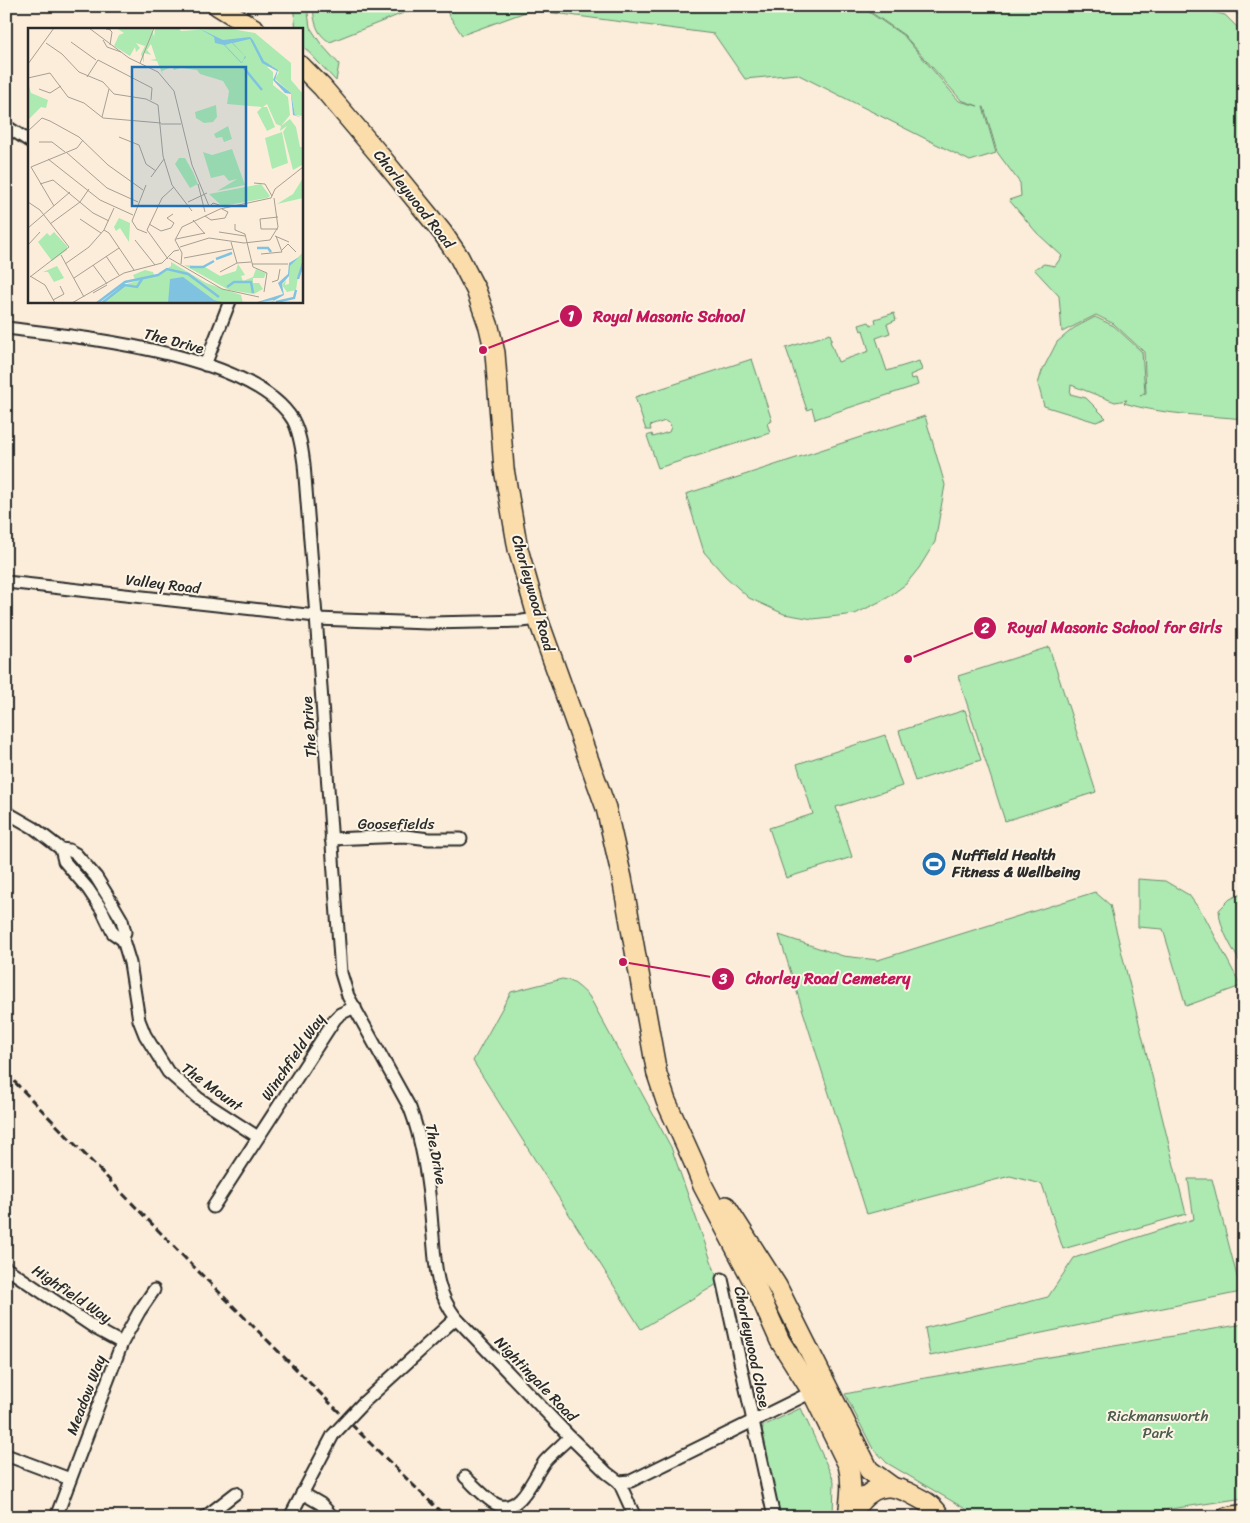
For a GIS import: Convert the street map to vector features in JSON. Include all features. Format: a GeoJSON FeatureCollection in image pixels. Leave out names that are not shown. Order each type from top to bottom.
{"type":"FeatureCollection","features":[{"type":"Feature","properties":{"kind":"main road"},"geometry":{"type":"LineString","coordinates":[[218,6],[252,28]]}},
{"type":"Feature","properties":{"kind":"main road","name":"Chorleywood Road"},"geometry":{"type":"LineString","coordinates":[[302,67],[322,87],[442,232],[459,257],[476,290],[489,327],[495,354],[504,469],[518,549],[538,619],[606,808],[624,888],[657,1074],[666,1101],[694,1162],[711,1184],[777,1286],[819,1388]]}},
{"type":"Feature","properties":{"kind":"main road"},"geometry":{"type":"LineString","coordinates":[[819,1388],[870,1470],[890,1486],[924,1500],[943,1515]]}},
{"type":"Feature","properties":{"kind":"main road"},"geometry":{"type":"LineString","coordinates":[[819,1388],[851,1477],[849,1517]]}},
{"type":"Feature","properties":{"kind":"main road"},"geometry":{"type":"LineString","coordinates":[[849,1517],[852,1511],[871,1492],[890,1486]]}},
{"type":"Feature","properties":{"kind":"main road"},"geometry":{"type":"LineString","coordinates":[[1227,1517],[1244,1514]]}},
{"type":"Feature","properties":{"kind":"street"},"geometry":{"type":"LineString","coordinates":[[6,126],[28,140]]}},
{"type":"Feature","properties":{"kind":"street"},"geometry":{"type":"LineString","coordinates":[[205,365],[230,302]]}},
{"type":"Feature","properties":{"kind":"street","name":"The Drive"},"geometry":{"type":"LineString","coordinates":[[6,328],[125,344],[227,372],[246,381],[272,399],[287,413],[293,422],[302,448],[304,464],[341,972],[348,996],[416,1122],[422,1145],[436,1272],[443,1297],[456,1318]]}},
{"type":"Feature","properties":{"kind":"street","name":"Valley Road"},"geometry":{"type":"LineString","coordinates":[[6,582],[316,618],[428,623],[538,619]]}},
{"type":"Feature","properties":{"kind":"street","name":"The Mount"},"geometry":{"type":"LineString","coordinates":[[6,812],[34,828],[61,849],[69,850],[76,854],[96,877],[122,920],[125,932],[123,940],[130,963],[139,1020],[158,1058],[179,1083],[198,1098],[258,1137]]}},
{"type":"Feature","properties":{"kind":"street","name":"Goosefields"},"geometry":{"type":"LineString","coordinates":[[331,839],[405,836],[429,839],[461,838]]}},
{"type":"Feature","properties":{"kind":"street","name":"Winchfield Way"},"geometry":{"type":"LineString","coordinates":[[214,1207],[335,1020],[340,1014],[354,1007]]}},
{"type":"Feature","properties":{"kind":"street","name":"Highfield Way"},"geometry":{"type":"LineString","coordinates":[[6,1268],[98,1330],[122,1343]]}},
{"type":"Feature","properties":{"kind":"street","name":"Chorleywood Close"},"geometry":{"type":"LineString","coordinates":[[722,1279],[774,1517]]}},
{"type":"Feature","properties":{"kind":"street","name":"Meadow Way"},"geometry":{"type":"LineString","coordinates":[[56,1517],[122,1343],[154,1290]]}},
{"type":"Feature","properties":{"kind":"street"},"geometry":{"type":"LineString","coordinates":[[290,1517],[333,1435],[363,1403],[456,1318]]}},
{"type":"Feature","properties":{"kind":"street","name":"Nightingale Road"},"geometry":{"type":"LineString","coordinates":[[456,1318],[570,1437],[618,1482]]}},
{"type":"Feature","properties":{"kind":"street"},"geometry":{"type":"LineString","coordinates":[[635,1517],[618,1482],[631,1481],[819,1388]]}},
{"type":"Feature","properties":{"kind":"street"},"geometry":{"type":"LineString","coordinates":[[465,1477],[498,1505],[513,1505],[525,1494],[545,1461],[570,1437]]}},
{"type":"Feature","properties":{"kind":"street"},"geometry":{"type":"LineString","coordinates":[[6,1456],[70,1479]]}},
{"type":"Feature","properties":{"kind":"street"},"geometry":{"type":"LineString","coordinates":[[210,1515],[236,1493]]}},
{"type":"Feature","properties":{"kind":"street"},"geometry":{"type":"LineString","coordinates":[[302,1493],[322,1504],[332,1517]]}},
{"type":"Feature","properties":{"kind":"green space"},"geometry":{"type":"Polygon","coordinates":[[[293,6],[307,6],[310,27],[321,44],[339,64],[336,81],[302,45],[302,28],[296,28],[293,6]]]}},
{"type":"Feature","properties":{"kind":"green space"},"geometry":{"type":"Polygon","coordinates":[[[313,6],[421,6],[330,42],[325,39],[317,27],[313,6]]]}},
{"type":"Feature","properties":{"kind":"green space"},"geometry":{"type":"Polygon","coordinates":[[[443,6],[860,6],[904,36],[959,101],[978,106],[961,100],[904,35],[862,6],[1205,6],[1209,11],[1225,15],[1244,34],[1244,419],[1154,410],[1124,403],[1127,400],[1115,402],[1071,385],[1070,394],[1086,398],[1106,418],[1096,422],[1044,406],[1038,384],[1042,371],[1057,342],[1074,328],[1095,317],[1114,326],[1142,352],[1145,392],[1140,396],[1146,393],[1144,352],[1114,324],[1096,315],[1062,332],[1059,296],[1034,269],[1044,264],[1055,266],[1062,256],[1037,233],[1009,200],[1021,196],[1020,183],[997,152],[984,107],[996,153],[970,161],[797,74],[745,79],[714,34],[531,10],[462,35],[443,6]]]}},
{"type":"Feature","properties":{"kind":"green space"},"geometry":{"type":"Polygon","coordinates":[[[894,313],[896,320],[887,324],[890,333],[876,338],[887,371],[919,361],[922,370],[910,375],[911,379],[916,378],[918,385],[815,419],[812,408],[807,410],[786,348],[830,334],[832,340],[830,341],[838,362],[869,351],[863,330],[861,331],[859,325],[869,322],[871,325],[876,323],[875,319],[894,313]]]}},
{"type":"Feature","properties":{"kind":"green space"},"geometry":{"type":"Polygon","coordinates":[[[752,359],[772,421],[767,423],[770,433],[658,468],[647,436],[652,434],[653,437],[669,432],[671,427],[665,421],[650,426],[651,430],[646,430],[635,397],[752,359]]]}},
{"type":"Feature","properties":{"kind":"green space"},"geometry":{"type":"Polygon","coordinates":[[[925,416],[945,485],[935,542],[919,568],[906,584],[887,598],[855,614],[813,619],[784,614],[749,598],[725,576],[704,552],[686,494],[925,416]]]}},
{"type":"Feature","properties":{"kind":"green space"},"geometry":{"type":"Polygon","coordinates":[[[1049,647],[1096,792],[1005,821],[958,676],[1049,647]]]}},
{"type":"Feature","properties":{"kind":"green space"},"geometry":{"type":"Polygon","coordinates":[[[965,710],[981,760],[915,781],[899,731],[965,710]]]}},
{"type":"Feature","properties":{"kind":"green space"},"geometry":{"type":"Polygon","coordinates":[[[885,735],[902,786],[836,807],[852,857],[786,878],[769,828],[813,814],[797,764],[885,735]]]}},
{"type":"Feature","properties":{"kind":"green space"},"geometry":{"type":"Polygon","coordinates":[[[1138,879],[1165,881],[1189,895],[1205,917],[1241,986],[1186,1006],[1163,929],[1138,927],[1138,879]]]}},
{"type":"Feature","properties":{"kind":"green space"},"geometry":{"type":"Polygon","coordinates":[[[1095,892],[1110,905],[1186,1214],[1063,1249],[1042,1184],[1010,1176],[867,1214],[779,935],[843,956],[878,960],[1095,892]]]}},
{"type":"Feature","properties":{"kind":"green space"},"geometry":{"type":"Polygon","coordinates":[[[1244,895],[1244,969],[1222,926],[1219,910],[1230,899],[1244,895]]]}},
{"type":"Feature","properties":{"kind":"green space"},"geometry":{"type":"Polygon","coordinates":[[[562,979],[574,983],[589,996],[671,1147],[719,1283],[641,1329],[473,1061],[511,992],[562,979]]]}},
{"type":"Feature","properties":{"kind":"green space"},"geometry":{"type":"Polygon","coordinates":[[[1188,1179],[1212,1179],[1241,1292],[930,1356],[925,1328],[1048,1297],[1074,1258],[1194,1219],[1188,1179]]]}},
{"type":"Feature","properties":{"kind":"green space","name":"Rickmansworth Park"},"geometry":{"type":"Polygon","coordinates":[[[1244,1324],[1244,1498],[1117,1517],[979,1517],[887,1463],[872,1447],[845,1394],[925,1378],[1244,1324]]]}},
{"type":"Feature","properties":{"kind":"green space"},"geometry":{"type":"Polygon","coordinates":[[[801,1408],[834,1481],[833,1517],[780,1517],[761,1445],[763,1426],[801,1408]]]}},
{"type":"Feature","properties":{"kind":"waterway"},"geometry":{"type":"LineString","coordinates":[[1231,6],[1244,20]]}},
{"type":"Feature","properties":{"kind":"railway"},"geometry":{"type":"LineString","coordinates":[[6,1073],[183,1256],[446,1517]]}},
{"type":"Feature","properties":{"kind":"place","name":"Royal Masonic School"},"geometry":{"type":"Point","coordinates":[483,350]}},
{"type":"Feature","properties":{"kind":"place","name":"Royal Masonic School for Girls"},"geometry":{"type":"Point","coordinates":[908,659]}},
{"type":"Feature","properties":{"kind":"place","name":"Nuffield Health Fitness & Wellbeing"},"geometry":{"type":"Point","coordinates":[934,864]}},
{"type":"Feature","properties":{"kind":"place","name":"Chorley Road Cemetery"},"geometry":{"type":"Point","coordinates":[623,962]}}]}
